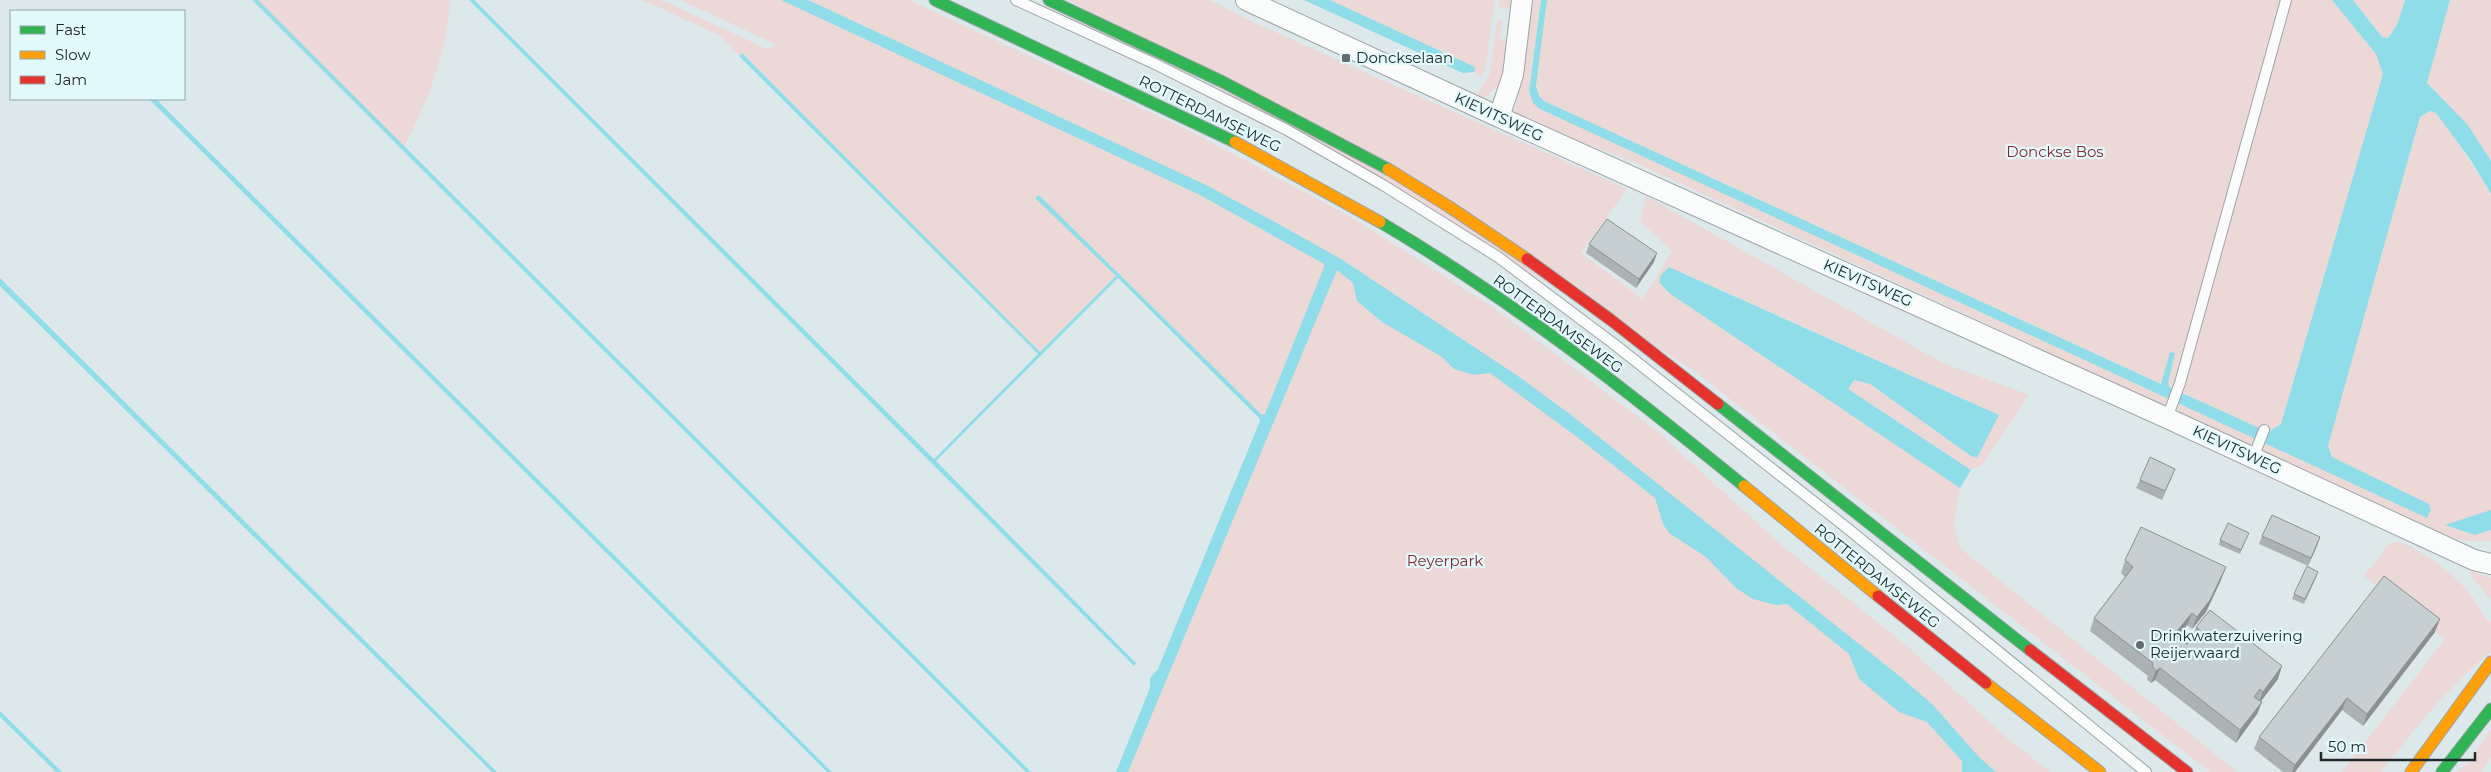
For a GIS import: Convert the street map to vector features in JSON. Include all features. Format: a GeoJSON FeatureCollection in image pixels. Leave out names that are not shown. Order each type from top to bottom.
{"type":"FeatureCollection","features":[{"type":"Feature","properties":{"kind":"main road","name":"ROTTERDAMSEWEG"},"geometry":{"type":"LineString","coordinates":[[935,0],[1093,72],[1306,178],[1410,240],[1530,320],[1620,387],[1710,458],[1968,671],[2100,772]]}},
{"type":"Feature","properties":{"kind":"main road"},"geometry":{"type":"LineString","coordinates":[[1049,0],[1153,47],[1301,122],[1403,180],[1502,241],[1632,337],[1983,615],[2187,772]]}},
{"type":"Feature","properties":{"kind":"main road"},"geometry":{"type":"LineString","coordinates":[[2411,772],[2491,662]]}},
{"type":"Feature","properties":{"kind":"main road"},"geometry":{"type":"LineString","coordinates":[[2442,772],[2491,709]]}},
{"type":"Feature","properties":{"kind":"street","name":"KIEVITSWEG"},"geometry":{"type":"LineString","coordinates":[[1246,0],[1500,117],[2170,410],[2257,450],[2474,560],[2491,564]]}},
{"type":"Feature","properties":{"kind":"street"},"geometry":{"type":"LineString","coordinates":[[1500,117],[1513,75],[1522,0]]}},
{"type":"Feature","properties":{"kind":"lane","name":"ROTTERDAMSEWEG"},"geometry":{"type":"LineString","coordinates":[[1016,0],[1153,63],[1287,130],[1382,185],[1498,257],[1614,344],[1847,528],[2146,772]]}},
{"type":"Feature","properties":{"kind":"lane"},"geometry":{"type":"LineString","coordinates":[[2170,410],[2180,383],[2286,0]]}},
{"type":"Feature","properties":{"kind":"lane"},"geometry":{"type":"LineString","coordinates":[[2257,450],[2264,430]]}},
{"type":"Feature","properties":{"kind":"green space"},"geometry":{"type":"Polygon","coordinates":[[[258,0],[450,0],[445,39],[435,76],[404,147],[258,0]]]}},
{"type":"Feature","properties":{"kind":"green space","name":"Reyerpark"},"geometry":{"type":"Polygon","coordinates":[[[642,0],[662,0],[769,50],[775,44],[681,0],[781,0],[813,14],[822,7],[808,0],[909,0],[1190,131],[1351,217],[1487,303],[1657,431],[1779,543],[1908,647],[2007,738],[2050,772],[1128,772],[1279,407],[1262,415],[1107,262],[1105,265],[1116,276],[1040,353],[742,53],[739,56],[721,36],[642,0]]]}},
{"type":"Feature","properties":{"kind":"green space"},"geometry":{"type":"Polygon","coordinates":[[[1069,0],[1210,0],[1257,24],[1627,189],[1581,253],[1643,299],[1672,251],[1640,221],[1646,196],[1943,363],[2029,395],[1982,465],[1971,470],[1848,389],[1854,380],[1870,384],[1971,456],[1999,415],[1684,273],[1659,282],[1669,293],[1960,488],[1954,525],[1961,549],[2237,772],[2210,772],[1689,367],[1069,0]]]}},
{"type":"Feature","properties":{"kind":"green space"},"geometry":{"type":"Polygon","coordinates":[[[1330,0],[1495,0],[1485,70],[1481,77],[1474,72],[1475,67],[1330,0]]]}},
{"type":"Feature","properties":{"kind":"green space"},"geometry":{"type":"Polygon","coordinates":[[[1500,0],[1514,0],[1512,9],[1499,8],[1500,0]]]}},
{"type":"Feature","properties":{"kind":"green space"},"geometry":{"type":"Polygon","coordinates":[[[1529,0],[1541,0],[1530,80],[1540,109],[2169,397],[2163,405],[1629,160],[1577,141],[1515,113],[1529,0]]]}},
{"type":"Feature","properties":{"kind":"green space","name":"Donckse Bos"},"geometry":{"type":"Polygon","coordinates":[[[1547,0],[2332,0],[2376,54],[2383,74],[2281,424],[2268,432],[2169,387],[2168,383],[2175,353],[2170,352],[2162,384],[1544,101],[1539,96],[1536,80],[1547,0]]]}},
{"type":"Feature","properties":{"kind":"green space"},"geometry":{"type":"Polygon","coordinates":[[[2353,0],[2405,0],[2397,25],[2388,38],[2383,37],[2353,0]]]}},
{"type":"Feature","properties":{"kind":"green space"},"geometry":{"type":"Polygon","coordinates":[[[2450,0],[2491,0],[2491,161],[2468,125],[2427,83],[2450,0]]]}},
{"type":"Feature","properties":{"kind":"green space"},"geometry":{"type":"Polygon","coordinates":[[[1497,20],[1503,21],[1499,39],[1509,40],[1504,75],[1499,85],[1484,98],[1477,95],[1490,73],[1497,20]]]}},
{"type":"Feature","properties":{"kind":"green space"},"geometry":{"type":"Polygon","coordinates":[[[2430,111],[2436,113],[2447,127],[2491,194],[2491,510],[2446,525],[2474,535],[2491,530],[2491,541],[2467,541],[2453,538],[2264,452],[2265,442],[2428,518],[2428,504],[2332,457],[2328,446],[2420,117],[2430,111]]]}},
{"type":"Feature","properties":{"kind":"green space"},"geometry":{"type":"Polygon","coordinates":[[[2179,402],[2255,438],[2250,445],[2177,411],[2179,402]]]}},
{"type":"Feature","properties":{"kind":"green space"},"geometry":{"type":"Polygon","coordinates":[[[2400,542],[2420,552],[2450,573],[2466,589],[2491,623],[2491,652],[2446,694],[2419,724],[2381,772],[2342,772],[2445,639],[2364,576],[2390,543],[2400,542]]]}},
{"type":"Feature","properties":{"kind":"green space"},"geometry":{"type":"Polygon","coordinates":[[[2472,571],[2491,578],[2491,600],[2470,574],[2472,571]]]}},
{"type":"Feature","properties":{"kind":"green space"},"geometry":{"type":"Polygon","coordinates":[[[2491,729],[2491,757],[2481,772],[2457,772],[2469,762],[2491,729]]]}},
{"type":"Feature","properties":{"kind":"water"},"geometry":{"type":"Polygon","coordinates":[[[252,0],[258,0],[1031,772],[1026,772],[252,0]]]}},
{"type":"Feature","properties":{"kind":"water"},"geometry":{"type":"Polygon","coordinates":[[[469,0],[474,0],[934,459],[1038,354],[739,56],[742,53],[1040,352],[1116,276],[1035,198],[1039,195],[1262,415],[1265,414],[1324,264],[1200,195],[781,0],[808,0],[1206,185],[1341,259],[1518,376],[1570,414],[1902,678],[1933,705],[1979,757],[1996,772],[1962,772],[1962,761],[1927,722],[1899,712],[1859,679],[1849,654],[1787,604],[1776,605],[1753,599],[1736,588],[1706,557],[1669,533],[1663,524],[1655,498],[1581,440],[1490,373],[1474,375],[1454,369],[1442,357],[1382,322],[1357,301],[1353,283],[1337,270],[1128,772],[1116,772],[1150,688],[1150,678],[1158,669],[1260,421],[1259,418],[1118,278],[936,461],[1136,663],[1134,666],[469,0]]]}},
{"type":"Feature","properties":{"kind":"water"},"geometry":{"type":"Polygon","coordinates":[[[1304,0],[1330,0],[1475,67],[1474,72],[1463,73],[1304,0]]]}},
{"type":"Feature","properties":{"kind":"water"},"geometry":{"type":"Polygon","coordinates":[[[1541,0],[1547,0],[1536,86],[1539,96],[1544,101],[2161,384],[2170,352],[2175,353],[2168,383],[2169,387],[2268,432],[2281,424],[2383,74],[2376,54],[2332,0],[2353,0],[2382,37],[2388,38],[2397,25],[2405,0],[2450,0],[2427,83],[2468,125],[2491,161],[2491,194],[2472,162],[2436,113],[2430,111],[2420,117],[2328,446],[2332,457],[2429,504],[2431,510],[2427,518],[1540,109],[1533,103],[1529,91],[1541,0]]]}},
{"type":"Feature","properties":{"kind":"water"},"geometry":{"type":"Polygon","coordinates":[[[150,100],[157,100],[832,772],[827,772],[150,100]]]}},
{"type":"Feature","properties":{"kind":"water"},"geometry":{"type":"Polygon","coordinates":[[[1669,267],[1999,415],[1977,458],[1971,456],[1870,384],[1854,380],[1848,389],[1971,470],[1960,488],[1669,293],[1659,282],[1661,275],[1669,267]]]}},
{"type":"Feature","properties":{"kind":"water"},"geometry":{"type":"Polygon","coordinates":[[[0,278],[497,772],[492,772],[0,286],[0,278]]]}},
{"type":"Feature","properties":{"kind":"water"},"geometry":{"type":"Polygon","coordinates":[[[2491,510],[2491,530],[2475,535],[2445,525],[2491,510]]]}},
{"type":"Feature","properties":{"kind":"water"},"geometry":{"type":"Polygon","coordinates":[[[0,711],[62,772],[56,772],[0,717],[0,711]]]}},
{"type":"Feature","properties":{"kind":"building"},"geometry":{"type":"Polygon","coordinates":[[[1607,219],[1657,253],[1639,279],[1589,244],[1607,219]]]}},
{"type":"Feature","properties":{"kind":"building"},"geometry":{"type":"Polygon","coordinates":[[[2150,457],[2175,469],[2165,491],[2140,480],[2150,457]]]}},
{"type":"Feature","properties":{"kind":"building"},"geometry":{"type":"Polygon","coordinates":[[[2272,515],[2320,537],[2311,558],[2262,536],[2272,515]]]}},
{"type":"Feature","properties":{"kind":"building"},"geometry":{"type":"Polygon","coordinates":[[[2228,523],[2249,533],[2241,550],[2220,540],[2228,523]]]}},
{"type":"Feature","properties":{"kind":"building","name":"Drinkwaterzuivering Reijerwaard"},"geometry":{"type":"Polygon","coordinates":[[[2141,527],[2226,567],[2210,600],[2197,617],[2192,613],[2173,636],[2187,644],[2199,629],[2196,627],[2210,610],[2282,666],[2263,692],[2260,689],[2254,697],[2262,702],[2240,730],[2160,668],[2156,671],[2152,666],[2153,663],[2094,618],[2133,567],[2125,560],[2141,527]]]}},
{"type":"Feature","properties":{"kind":"building"},"geometry":{"type":"Polygon","coordinates":[[[2307,566],[2318,572],[2305,599],[2294,594],[2307,566]]]}},
{"type":"Feature","properties":{"kind":"building"},"geometry":{"type":"Polygon","coordinates":[[[2384,576],[2440,619],[2367,714],[2347,698],[2295,765],[2259,737],[2384,576]]]}},
{"type":"Feature","properties":{"kind":"traffic: fast"},"geometry":{"type":"LineString","coordinates":[[935,0],[1235,142]]}},
{"type":"Feature","properties":{"kind":"traffic: fast"},"geometry":{"type":"LineString","coordinates":[[1049,0],[1223,82],[1388,169]]}},
{"type":"Feature","properties":{"kind":"traffic: fast"},"geometry":{"type":"LineString","coordinates":[[1380,222],[1475,282],[1567,347],[1744,486]]}},
{"type":"Feature","properties":{"kind":"traffic: fast"},"geometry":{"type":"LineString","coordinates":[[1718,404],[2030,650]]}},
{"type":"Feature","properties":{"kind":"traffic: fast"},"geometry":{"type":"LineString","coordinates":[[2442,772],[2491,709]]}},
{"type":"Feature","properties":{"kind":"traffic: slow"},"geometry":{"type":"LineString","coordinates":[[1235,142],[1380,222]]}},
{"type":"Feature","properties":{"kind":"traffic: slow"},"geometry":{"type":"LineString","coordinates":[[1388,169],[1448,206],[1527,259]]}},
{"type":"Feature","properties":{"kind":"traffic: slow"},"geometry":{"type":"LineString","coordinates":[[1744,486],[1878,596]]}},
{"type":"Feature","properties":{"kind":"traffic: slow"},"geometry":{"type":"LineString","coordinates":[[2411,772],[2491,662]]}},
{"type":"Feature","properties":{"kind":"traffic: slow"},"geometry":{"type":"LineString","coordinates":[[1986,683],[2100,772]]}},
{"type":"Feature","properties":{"kind":"traffic: jam"},"geometry":{"type":"LineString","coordinates":[[1527,259],[1611,320],[1718,404]]}},
{"type":"Feature","properties":{"kind":"traffic: jam"},"geometry":{"type":"LineString","coordinates":[[1878,596],[1986,683]]}},
{"type":"Feature","properties":{"kind":"traffic: jam"},"geometry":{"type":"LineString","coordinates":[[2030,650],[2187,772]]}},
{"type":"Feature","properties":{"kind":"place","name":"Donckselaan"},"geometry":{"type":"Point","coordinates":[1346,58]}},
{"type":"Feature","properties":{"kind":"place","name":"Drinkwaterzuivering Reijerwaard"},"geometry":{"type":"Point","coordinates":[2140,645]}}]}
